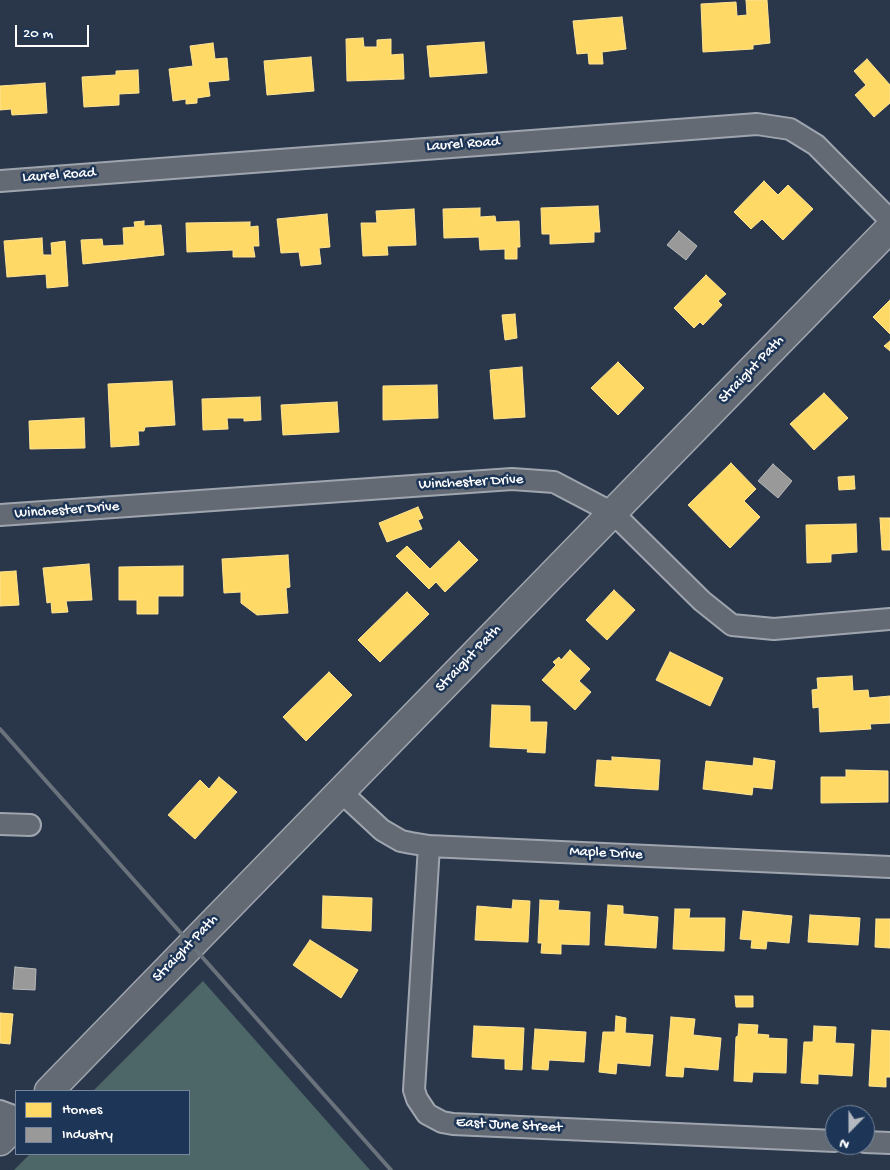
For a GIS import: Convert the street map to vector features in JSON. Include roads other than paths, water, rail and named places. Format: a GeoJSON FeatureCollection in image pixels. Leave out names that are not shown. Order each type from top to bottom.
{"type":"FeatureCollection","features":[{"type":"Feature","properties":{"kind":"main road","name":"Straight Path"},"geometry":{"type":"LineString","coordinates":[[50,1090],[890,228]]}},
{"type":"Feature","properties":{"kind":"main road"},"geometry":{"type":"LineString","coordinates":[[0,1141],[15,1125]]}},
{"type":"Feature","properties":{"kind":"street","name":"Laurel Road"},"geometry":{"type":"LineString","coordinates":[[0,181],[757,124],[790,129],[816,145],[890,220]]}},
{"type":"Feature","properties":{"kind":"street","name":"Winchester Drive"},"geometry":{"type":"LineString","coordinates":[[0,515],[512,479],[554,482],[613,513],[702,601],[732,625],[774,629],[890,619]]}},
{"type":"Feature","properties":{"kind":"street","name":"Maple Drive"},"geometry":{"type":"LineString","coordinates":[[340,791],[391,836],[401,841],[429,846],[890,867]]}},
{"type":"Feature","properties":{"kind":"street"},"geometry":{"type":"LineString","coordinates":[[0,824],[30,825]]}},
{"type":"Feature","properties":{"kind":"street","name":"East June Street"},"geometry":{"type":"LineString","coordinates":[[429,846],[414,1090],[417,1099],[427,1114],[442,1122],[453,1124],[825,1140]]}},
{"type":"Feature","properties":{"kind":"street"},"geometry":{"type":"LineString","coordinates":[[0,1111],[15,1117]]}},
{"type":"Feature","properties":{"kind":"street"},"geometry":{"type":"LineString","coordinates":[[875,1142],[890,1143]]}},
{"type":"Feature","properties":{"kind":"railway"},"geometry":{"type":"LineString","coordinates":[[0,729],[391,1170]]}}]}
